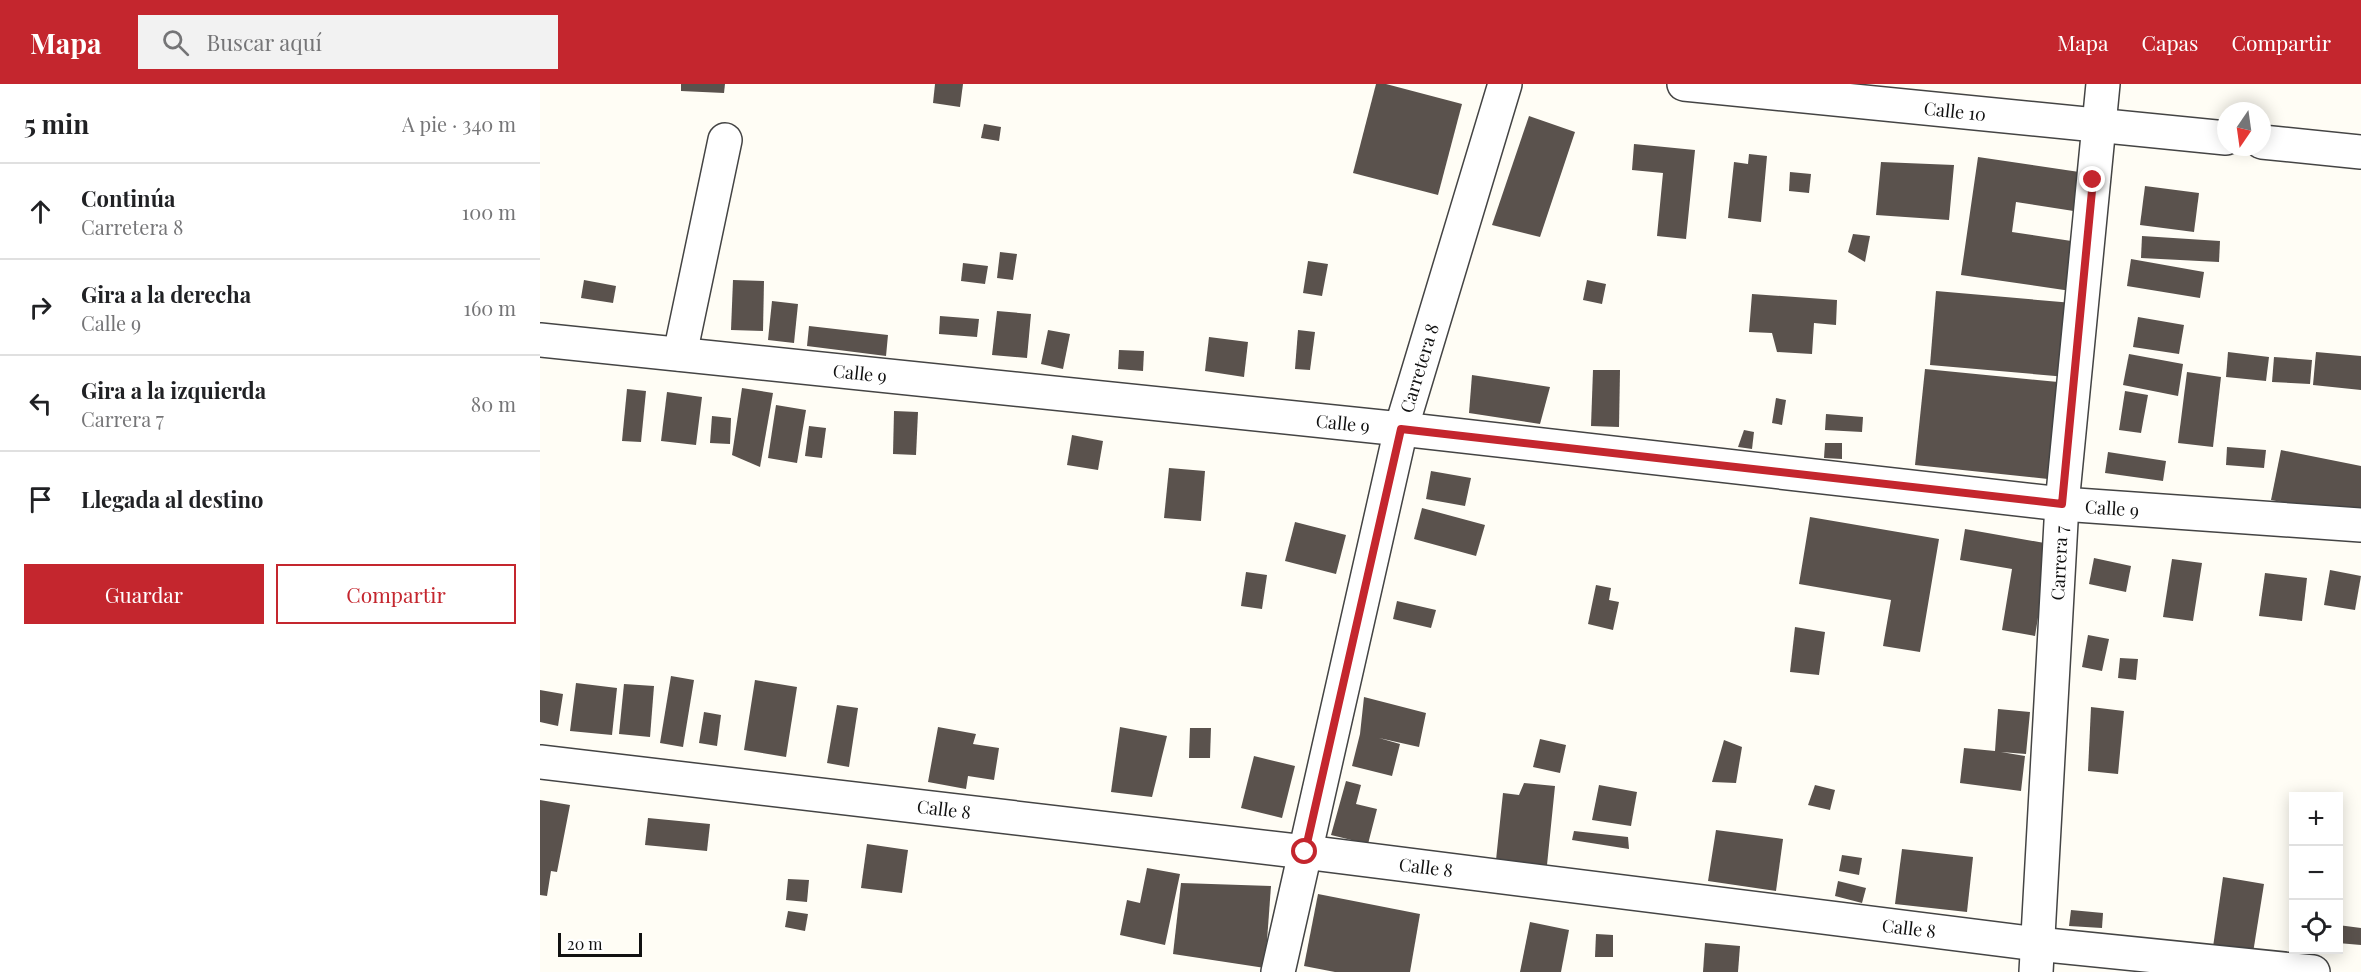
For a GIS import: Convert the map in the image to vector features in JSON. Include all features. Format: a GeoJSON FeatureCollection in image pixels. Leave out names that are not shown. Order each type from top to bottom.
{"type":"FeatureCollection","features":[{"type":"Feature","properties":{"kind":"street","name":"Carretera 8"},"geometry":{"type":"LineString","coordinates":[[1278,972],[1401,429],[1505,84]]}},
{"type":"Feature","properties":{"kind":"street","name":"Calle 10"},"geometry":{"type":"LineString","coordinates":[[1684,84],[2217,137]]}},
{"type":"Feature","properties":{"kind":"street","name":"Carrera 7"},"geometry":{"type":"LineString","coordinates":[[2037,958],[2062,504],[2103,84]]}},
{"type":"Feature","properties":{"kind":"street"},"geometry":{"type":"LineString","coordinates":[[680,354],[725,140]]}},
{"type":"Feature","properties":{"kind":"street"},"geometry":{"type":"LineString","coordinates":[[2271,143],[2361,152]]}},
{"type":"Feature","properties":{"kind":"street","name":"Calle 9"},"geometry":{"type":"LineString","coordinates":[[540,340],[1401,429],[2062,504],[2361,525]]}},
{"type":"Feature","properties":{"kind":"street","name":"Calle 8"},"geometry":{"type":"LineString","coordinates":[[540,762],[1305,852],[2037,958],[2313,972]]}},
{"type":"Feature","properties":{"kind":"building"},"geometry":{"type":"Polygon","coordinates":[[[681,84],[725,84],[724,93],[681,91],[681,84]]]}},
{"type":"Feature","properties":{"kind":"building"},"geometry":{"type":"Polygon","coordinates":[[[935,84],[963,84],[960,107],[933,103],[935,84]]]}},
{"type":"Feature","properties":{"kind":"building"},"geometry":{"type":"Polygon","coordinates":[[[1376,84],[1386,84],[1462,104],[1438,195],[1353,173],[1376,84]]]}},
{"type":"Feature","properties":{"kind":"building"},"geometry":{"type":"Polygon","coordinates":[[[1529,116],[1575,132],[1540,237],[1492,225],[1529,116]]]}},
{"type":"Feature","properties":{"kind":"building"},"geometry":{"type":"Polygon","coordinates":[[[984,124],[1001,127],[999,141],[981,138],[984,124]]]}},
{"type":"Feature","properties":{"kind":"building"},"geometry":{"type":"Polygon","coordinates":[[[1634,144],[1695,150],[1686,239],[1657,236],[1663,173],[1632,170],[1634,144]]]}},
{"type":"Feature","properties":{"kind":"building"},"geometry":{"type":"Polygon","coordinates":[[[1749,154],[1767,156],[1761,222],[1728,218],[1734,162],[1748,164],[1749,154]]]}},
{"type":"Feature","properties":{"kind":"building"},"geometry":{"type":"Polygon","coordinates":[[[1978,157],[2086,173],[2080,212],[2016,202],[2012,232],[2078,242],[2071,291],[1961,275],[1978,157]]]}},
{"type":"Feature","properties":{"kind":"building"},"geometry":{"type":"Polygon","coordinates":[[[1881,162],[1954,165],[1949,220],[1876,215],[1881,162]]]}},
{"type":"Feature","properties":{"kind":"building"},"geometry":{"type":"Polygon","coordinates":[[[1790,172],[1811,174],[1809,193],[1789,191],[1790,172]]]}},
{"type":"Feature","properties":{"kind":"building"},"geometry":{"type":"Polygon","coordinates":[[[2145,186],[2199,193],[2194,232],[2140,225],[2145,186]]]}},
{"type":"Feature","properties":{"kind":"building"},"geometry":{"type":"Polygon","coordinates":[[[1853,234],[1870,236],[1865,262],[1848,252],[1853,234]]]}},
{"type":"Feature","properties":{"kind":"building"},"geometry":{"type":"Polygon","coordinates":[[[2142,236],[2220,241],[2219,262],[2141,258],[2142,236]]]}},
{"type":"Feature","properties":{"kind":"building"},"geometry":{"type":"Polygon","coordinates":[[[1000,252],[1017,254],[1013,280],[997,278],[1000,252]]]}},
{"type":"Feature","properties":{"kind":"building"},"geometry":{"type":"Polygon","coordinates":[[[2131,259],[2204,272],[2200,298],[2127,286],[2131,259]]]}},
{"type":"Feature","properties":{"kind":"building"},"geometry":{"type":"Polygon","coordinates":[[[1308,261],[1328,264],[1322,296],[1303,293],[1308,261]]]}},
{"type":"Feature","properties":{"kind":"building"},"geometry":{"type":"Polygon","coordinates":[[[963,263],[988,266],[985,284],[961,281],[963,263]]]}},
{"type":"Feature","properties":{"kind":"building"},"geometry":{"type":"Polygon","coordinates":[[[584,280],[616,286],[613,303],[581,298],[584,280]]]}},
{"type":"Feature","properties":{"kind":"building"},"geometry":{"type":"Polygon","coordinates":[[[733,280],[764,281],[763,331],[731,330],[733,280]]]}},
{"type":"Feature","properties":{"kind":"building"},"geometry":{"type":"Polygon","coordinates":[[[1587,280],[1606,284],[1602,304],[1583,300],[1587,280]]]}},
{"type":"Feature","properties":{"kind":"building"},"geometry":{"type":"Polygon","coordinates":[[[1936,291],[2073,303],[2067,377],[1930,365],[1936,291]]]}},
{"type":"Feature","properties":{"kind":"building"},"geometry":{"type":"Polygon","coordinates":[[[1752,294],[1837,300],[1836,325],[1814,323],[1812,354],[1777,352],[1772,333],[1749,332],[1752,294]]]}},
{"type":"Feature","properties":{"kind":"building"},"geometry":{"type":"Polygon","coordinates":[[[772,301],[798,304],[794,343],[768,340],[772,301]]]}},
{"type":"Feature","properties":{"kind":"building"},"geometry":{"type":"Polygon","coordinates":[[[997,311],[1031,314],[1027,358],[992,355],[997,311]]]}},
{"type":"Feature","properties":{"kind":"building"},"geometry":{"type":"Polygon","coordinates":[[[940,316],[979,319],[977,337],[939,334],[940,316]]]}},
{"type":"Feature","properties":{"kind":"building"},"geometry":{"type":"Polygon","coordinates":[[[2138,317],[2184,325],[2179,354],[2133,347],[2138,317]]]}},
{"type":"Feature","properties":{"kind":"building"},"geometry":{"type":"Polygon","coordinates":[[[809,326],[888,335],[886,356],[807,346],[809,326]]]}},
{"type":"Feature","properties":{"kind":"building"},"geometry":{"type":"Polygon","coordinates":[[[1048,330],[1070,334],[1063,369],[1041,364],[1048,330]]]}},
{"type":"Feature","properties":{"kind":"building"},"geometry":{"type":"Polygon","coordinates":[[[1298,330],[1315,332],[1310,370],[1295,369],[1298,330]]]}},
{"type":"Feature","properties":{"kind":"building"},"geometry":{"type":"Polygon","coordinates":[[[1209,337],[1248,342],[1244,377],[1205,371],[1209,337]]]}},
{"type":"Feature","properties":{"kind":"building"},"geometry":{"type":"Polygon","coordinates":[[[1119,350],[1144,351],[1143,371],[1118,369],[1119,350]]]}},
{"type":"Feature","properties":{"kind":"building"},"geometry":{"type":"Polygon","coordinates":[[[2228,352],[2269,357],[2266,381],[2226,377],[2228,352]]]}},
{"type":"Feature","properties":{"kind":"building"},"geometry":{"type":"Polygon","coordinates":[[[2316,352],[2361,356],[2361,390],[2313,385],[2316,352]]]}},
{"type":"Feature","properties":{"kind":"building"},"geometry":{"type":"Polygon","coordinates":[[[2129,354],[2183,364],[2178,396],[2123,385],[2129,354]]]}},
{"type":"Feature","properties":{"kind":"building"},"geometry":{"type":"Polygon","coordinates":[[[2274,357],[2312,360],[2310,384],[2272,382],[2274,357]]]}},
{"type":"Feature","properties":{"kind":"building"},"geometry":{"type":"Polygon","coordinates":[[[1925,369],[2058,382],[2048,479],[1915,465],[1925,369]]]}},
{"type":"Feature","properties":{"kind":"building"},"geometry":{"type":"Polygon","coordinates":[[[1593,370],[1620,370],[1619,427],[1591,426],[1593,370]]]}},
{"type":"Feature","properties":{"kind":"building"},"geometry":{"type":"Polygon","coordinates":[[[2187,372],[2221,377],[2213,447],[2178,443],[2187,372]]]}},
{"type":"Feature","properties":{"kind":"building"},"geometry":{"type":"Polygon","coordinates":[[[1472,375],[1550,387],[1540,424],[1469,413],[1472,375]]]}},
{"type":"Feature","properties":{"kind":"building"},"geometry":{"type":"Polygon","coordinates":[[[742,388],[773,393],[760,467],[732,455],[742,388]]]}},
{"type":"Feature","properties":{"kind":"building"},"geometry":{"type":"Polygon","coordinates":[[[627,389],[646,391],[641,442],[622,441],[627,389]]]}},
{"type":"Feature","properties":{"kind":"building"},"geometry":{"type":"Polygon","coordinates":[[[2125,391],[2148,395],[2141,433],[2119,430],[2125,391]]]}},
{"type":"Feature","properties":{"kind":"building"},"geometry":{"type":"Polygon","coordinates":[[[667,392],[702,397],[696,445],[661,441],[667,392]]]}},
{"type":"Feature","properties":{"kind":"building"},"geometry":{"type":"Polygon","coordinates":[[[1776,398],[1786,400],[1782,425],[1772,423],[1776,398]]]}},
{"type":"Feature","properties":{"kind":"building"},"geometry":{"type":"Polygon","coordinates":[[[776,405],[806,410],[797,463],[768,458],[776,405]]]}},
{"type":"Feature","properties":{"kind":"building"},"geometry":{"type":"Polygon","coordinates":[[[894,411],[918,412],[916,455],[893,454],[894,411]]]}},
{"type":"Feature","properties":{"kind":"building"},"geometry":{"type":"Polygon","coordinates":[[[1826,414],[1863,417],[1862,432],[1825,430],[1826,414]]]}},
{"type":"Feature","properties":{"kind":"building"},"geometry":{"type":"Polygon","coordinates":[[[712,416],[731,418],[730,444],[710,443],[712,416]]]}},
{"type":"Feature","properties":{"kind":"building"},"geometry":{"type":"Polygon","coordinates":[[[809,426],[826,428],[822,458],[805,456],[809,426]]]}},
{"type":"Feature","properties":{"kind":"building"},"geometry":{"type":"Polygon","coordinates":[[[1744,430],[1754,432],[1752,449],[1738,447],[1744,430]]]}},
{"type":"Feature","properties":{"kind":"building"},"geometry":{"type":"Polygon","coordinates":[[[1072,435],[1103,441],[1098,470],[1067,465],[1072,435]]]}},
{"type":"Feature","properties":{"kind":"building"},"geometry":{"type":"Polygon","coordinates":[[[1825,443],[1842,443],[1842,459],[1824,458],[1825,443]]]}},
{"type":"Feature","properties":{"kind":"building"},"geometry":{"type":"Polygon","coordinates":[[[2227,447],[2266,450],[2264,468],[2226,465],[2227,447]]]}},
{"type":"Feature","properties":{"kind":"building"},"geometry":{"type":"Polygon","coordinates":[[[2281,450],[2361,466],[2361,517],[2271,500],[2281,450]]]}},
{"type":"Feature","properties":{"kind":"building"},"geometry":{"type":"Polygon","coordinates":[[[2108,452],[2166,461],[2163,481],[2105,473],[2108,452]]]}},
{"type":"Feature","properties":{"kind":"building"},"geometry":{"type":"Polygon","coordinates":[[[1169,468],[1205,471],[1201,521],[1164,518],[1169,468]]]}},
{"type":"Feature","properties":{"kind":"building"},"geometry":{"type":"Polygon","coordinates":[[[1431,471],[1471,478],[1465,506],[1426,499],[1431,471]]]}},
{"type":"Feature","properties":{"kind":"building"},"geometry":{"type":"Polygon","coordinates":[[[1422,508],[1485,525],[1476,556],[1414,539],[1422,508]]]}},
{"type":"Feature","properties":{"kind":"building"},"geometry":{"type":"Polygon","coordinates":[[[1810,517],[1939,539],[1920,652],[1883,646],[1891,600],[1799,584],[1810,517]]]}},
{"type":"Feature","properties":{"kind":"building"},"geometry":{"type":"Polygon","coordinates":[[[1295,522],[1346,535],[1336,574],[1285,561],[1295,522]]]}},
{"type":"Feature","properties":{"kind":"building"},"geometry":{"type":"Polygon","coordinates":[[[1965,529],[2050,544],[2035,636],[2002,630],[2012,569],[1960,560],[1965,529]]]}},
{"type":"Feature","properties":{"kind":"building"},"geometry":{"type":"Polygon","coordinates":[[[2094,558],[2131,566],[2126,592],[2089,584],[2094,558]]]}},
{"type":"Feature","properties":{"kind":"building"},"geometry":{"type":"Polygon","coordinates":[[[2172,559],[2202,563],[2193,621],[2163,617],[2172,559]]]}},
{"type":"Feature","properties":{"kind":"building"},"geometry":{"type":"Polygon","coordinates":[[[2330,570],[2361,576],[2355,610],[2324,605],[2330,570]]]}},
{"type":"Feature","properties":{"kind":"building"},"geometry":{"type":"Polygon","coordinates":[[[1246,572],[1267,575],[1262,609],[1241,606],[1246,572]]]}},
{"type":"Feature","properties":{"kind":"building"},"geometry":{"type":"Polygon","coordinates":[[[2265,573],[2307,578],[2302,621],[2259,616],[2265,573]]]}},
{"type":"Feature","properties":{"kind":"building"},"geometry":{"type":"Polygon","coordinates":[[[1596,585],[1611,588],[1609,600],[1619,602],[1613,630],[1588,624],[1596,585]]]}},
{"type":"Feature","properties":{"kind":"building"},"geometry":{"type":"Polygon","coordinates":[[[1397,601],[1436,610],[1431,628],[1393,619],[1397,601]]]}},
{"type":"Feature","properties":{"kind":"building"},"geometry":{"type":"Polygon","coordinates":[[[1795,627],[1825,632],[1819,675],[1790,672],[1795,627]]]}},
{"type":"Feature","properties":{"kind":"building"},"geometry":{"type":"Polygon","coordinates":[[[2088,635],[2109,639],[2102,671],[2082,667],[2088,635]]]}},
{"type":"Feature","properties":{"kind":"building"},"geometry":{"type":"Polygon","coordinates":[[[2120,658],[2138,659],[2136,680],[2118,678],[2120,658]]]}},
{"type":"Feature","properties":{"kind":"building"},"geometry":{"type":"Polygon","coordinates":[[[671,676],[694,680],[683,747],[660,743],[671,676]]]}},
{"type":"Feature","properties":{"kind":"building"},"geometry":{"type":"Polygon","coordinates":[[[755,680],[797,687],[786,757],[744,750],[755,680]]]}},
{"type":"Feature","properties":{"kind":"building"},"geometry":{"type":"Polygon","coordinates":[[[576,683],[617,688],[612,735],[570,731],[576,683]]]}},
{"type":"Feature","properties":{"kind":"building"},"geometry":{"type":"Polygon","coordinates":[[[624,684],[654,686],[650,737],[619,734],[624,684]]]}},
{"type":"Feature","properties":{"kind":"building"},"geometry":{"type":"Polygon","coordinates":[[[540,690],[563,694],[558,726],[540,722],[540,690]]]}},
{"type":"Feature","properties":{"kind":"building"},"geometry":{"type":"Polygon","coordinates":[[[1364,697],[1426,713],[1419,747],[1379,738],[1400,744],[1392,776],[1352,766],[1360,734],[1364,697]]]}},
{"type":"Feature","properties":{"kind":"building"},"geometry":{"type":"Polygon","coordinates":[[[837,705],[858,708],[849,767],[827,763],[837,705]]]}},
{"type":"Feature","properties":{"kind":"building"},"geometry":{"type":"Polygon","coordinates":[[[2091,707],[2124,711],[2118,774],[2088,771],[2091,707]]]}},
{"type":"Feature","properties":{"kind":"building"},"geometry":{"type":"Polygon","coordinates":[[[1998,709],[2030,712],[2026,754],[2001,752],[2025,756],[2021,791],[1960,783],[1964,748],[1995,751],[1998,709]]]}},
{"type":"Feature","properties":{"kind":"building"},"geometry":{"type":"Polygon","coordinates":[[[704,712],[721,715],[717,746],[699,743],[704,712]]]}},
{"type":"Feature","properties":{"kind":"building"},"geometry":{"type":"Polygon","coordinates":[[[938,727],[976,734],[973,744],[999,748],[994,780],[968,776],[966,789],[928,782],[938,727]]]}},
{"type":"Feature","properties":{"kind":"building"},"geometry":{"type":"Polygon","coordinates":[[[1120,727],[1167,736],[1152,797],[1111,792],[1120,727]]]}},
{"type":"Feature","properties":{"kind":"building"},"geometry":{"type":"Polygon","coordinates":[[[1190,728],[1211,728],[1210,758],[1189,758],[1190,728]]]}},
{"type":"Feature","properties":{"kind":"building"},"geometry":{"type":"Polygon","coordinates":[[[1540,739],[1566,745],[1560,773],[1533,767],[1540,739]]]}},
{"type":"Feature","properties":{"kind":"building"},"geometry":{"type":"Polygon","coordinates":[[[1724,740],[1742,747],[1736,783],[1712,782],[1724,740]]]}},
{"type":"Feature","properties":{"kind":"building"},"geometry":{"type":"Polygon","coordinates":[[[1254,756],[1295,766],[1282,818],[1241,808],[1254,756]]]}},
{"type":"Feature","properties":{"kind":"building"},"geometry":{"type":"Polygon","coordinates":[[[1346,781],[1361,785],[1356,804],[1377,809],[1368,844],[1331,835],[1346,781]]]}},
{"type":"Feature","properties":{"kind":"building"},"geometry":{"type":"Polygon","coordinates":[[[1524,783],[1555,786],[1547,865],[1496,860],[1503,793],[1519,795],[1524,783]]]}},
{"type":"Feature","properties":{"kind":"building"},"geometry":{"type":"Polygon","coordinates":[[[1599,785],[1637,792],[1631,826],[1592,820],[1599,785]]]}},
{"type":"Feature","properties":{"kind":"building"},"geometry":{"type":"Polygon","coordinates":[[[1815,785],[1835,790],[1830,810],[1808,805],[1815,785]]]}},
{"type":"Feature","properties":{"kind":"building"},"geometry":{"type":"Polygon","coordinates":[[[540,800],[570,805],[557,872],[551,871],[547,896],[540,895],[540,800]]]}},
{"type":"Feature","properties":{"kind":"building"},"geometry":{"type":"Polygon","coordinates":[[[648,818],[710,824],[707,851],[645,845],[648,818]]]}},
{"type":"Feature","properties":{"kind":"building"},"geometry":{"type":"Polygon","coordinates":[[[1716,830],[1783,839],[1776,891],[1708,881],[1716,830]]]}},
{"type":"Feature","properties":{"kind":"building"},"geometry":{"type":"Polygon","coordinates":[[[1574,831],[1628,837],[1629,849],[1572,840],[1574,831]]]}},
{"type":"Feature","properties":{"kind":"building"},"geometry":{"type":"Polygon","coordinates":[[[867,844],[908,850],[902,893],[861,888],[867,844]]]}},
{"type":"Feature","properties":{"kind":"building"},"geometry":{"type":"Polygon","coordinates":[[[1902,849],[1973,857],[1967,912],[1895,904],[1902,849]]]}},
{"type":"Feature","properties":{"kind":"building"},"geometry":{"type":"Polygon","coordinates":[[[1842,855],[1862,858],[1859,875],[1839,871],[1842,855]]]}},
{"type":"Feature","properties":{"kind":"building"},"geometry":{"type":"Polygon","coordinates":[[[1147,868],[1180,874],[1165,945],[1120,935],[1127,900],[1140,903],[1147,868]]]}},
{"type":"Feature","properties":{"kind":"building"},"geometry":{"type":"Polygon","coordinates":[[[2223,877],[2264,884],[2253,953],[2213,947],[2223,877]]]}},
{"type":"Feature","properties":{"kind":"building"},"geometry":{"type":"Polygon","coordinates":[[[788,879],[809,880],[807,902],[786,900],[788,879]]]}},
{"type":"Feature","properties":{"kind":"building"},"geometry":{"type":"Polygon","coordinates":[[[1838,881],[1866,888],[1862,903],[1835,896],[1838,881]]]}},
{"type":"Feature","properties":{"kind":"building"},"geometry":{"type":"Polygon","coordinates":[[[1181,883],[1271,886],[1265,968],[1173,954],[1181,883]]]}},
{"type":"Feature","properties":{"kind":"building"},"geometry":{"type":"Polygon","coordinates":[[[1318,894],[1420,914],[1410,972],[1335,972],[1304,966],[1318,894]]]}},
{"type":"Feature","properties":{"kind":"building"},"geometry":{"type":"Polygon","coordinates":[[[2071,910],[2103,913],[2102,928],[2069,926],[2071,910]]]}},
{"type":"Feature","properties":{"kind":"building"},"geometry":{"type":"Polygon","coordinates":[[[788,911],[808,914],[805,931],[785,927],[788,911]]]}},
{"type":"Feature","properties":{"kind":"building"},"geometry":{"type":"Polygon","coordinates":[[[1530,922],[1569,930],[1561,972],[1520,972],[1530,922]]]}},
{"type":"Feature","properties":{"kind":"building"},"geometry":{"type":"Polygon","coordinates":[[[2343,926],[2361,928],[2361,945],[2343,943],[2343,926]]]}},
{"type":"Feature","properties":{"kind":"building"},"geometry":{"type":"Polygon","coordinates":[[[1596,934],[1613,935],[1613,957],[1595,957],[1596,934]]]}},
{"type":"Feature","properties":{"kind":"building"},"geometry":{"type":"Polygon","coordinates":[[[1705,943],[1740,946],[1738,972],[1703,972],[1705,943]]]}},
{"type":"Feature","properties":{"kind":"route"},"geometry":{"type":"LineString","coordinates":[[1305,852],[1401,429],[2062,504],[2093,180]]}}]}
